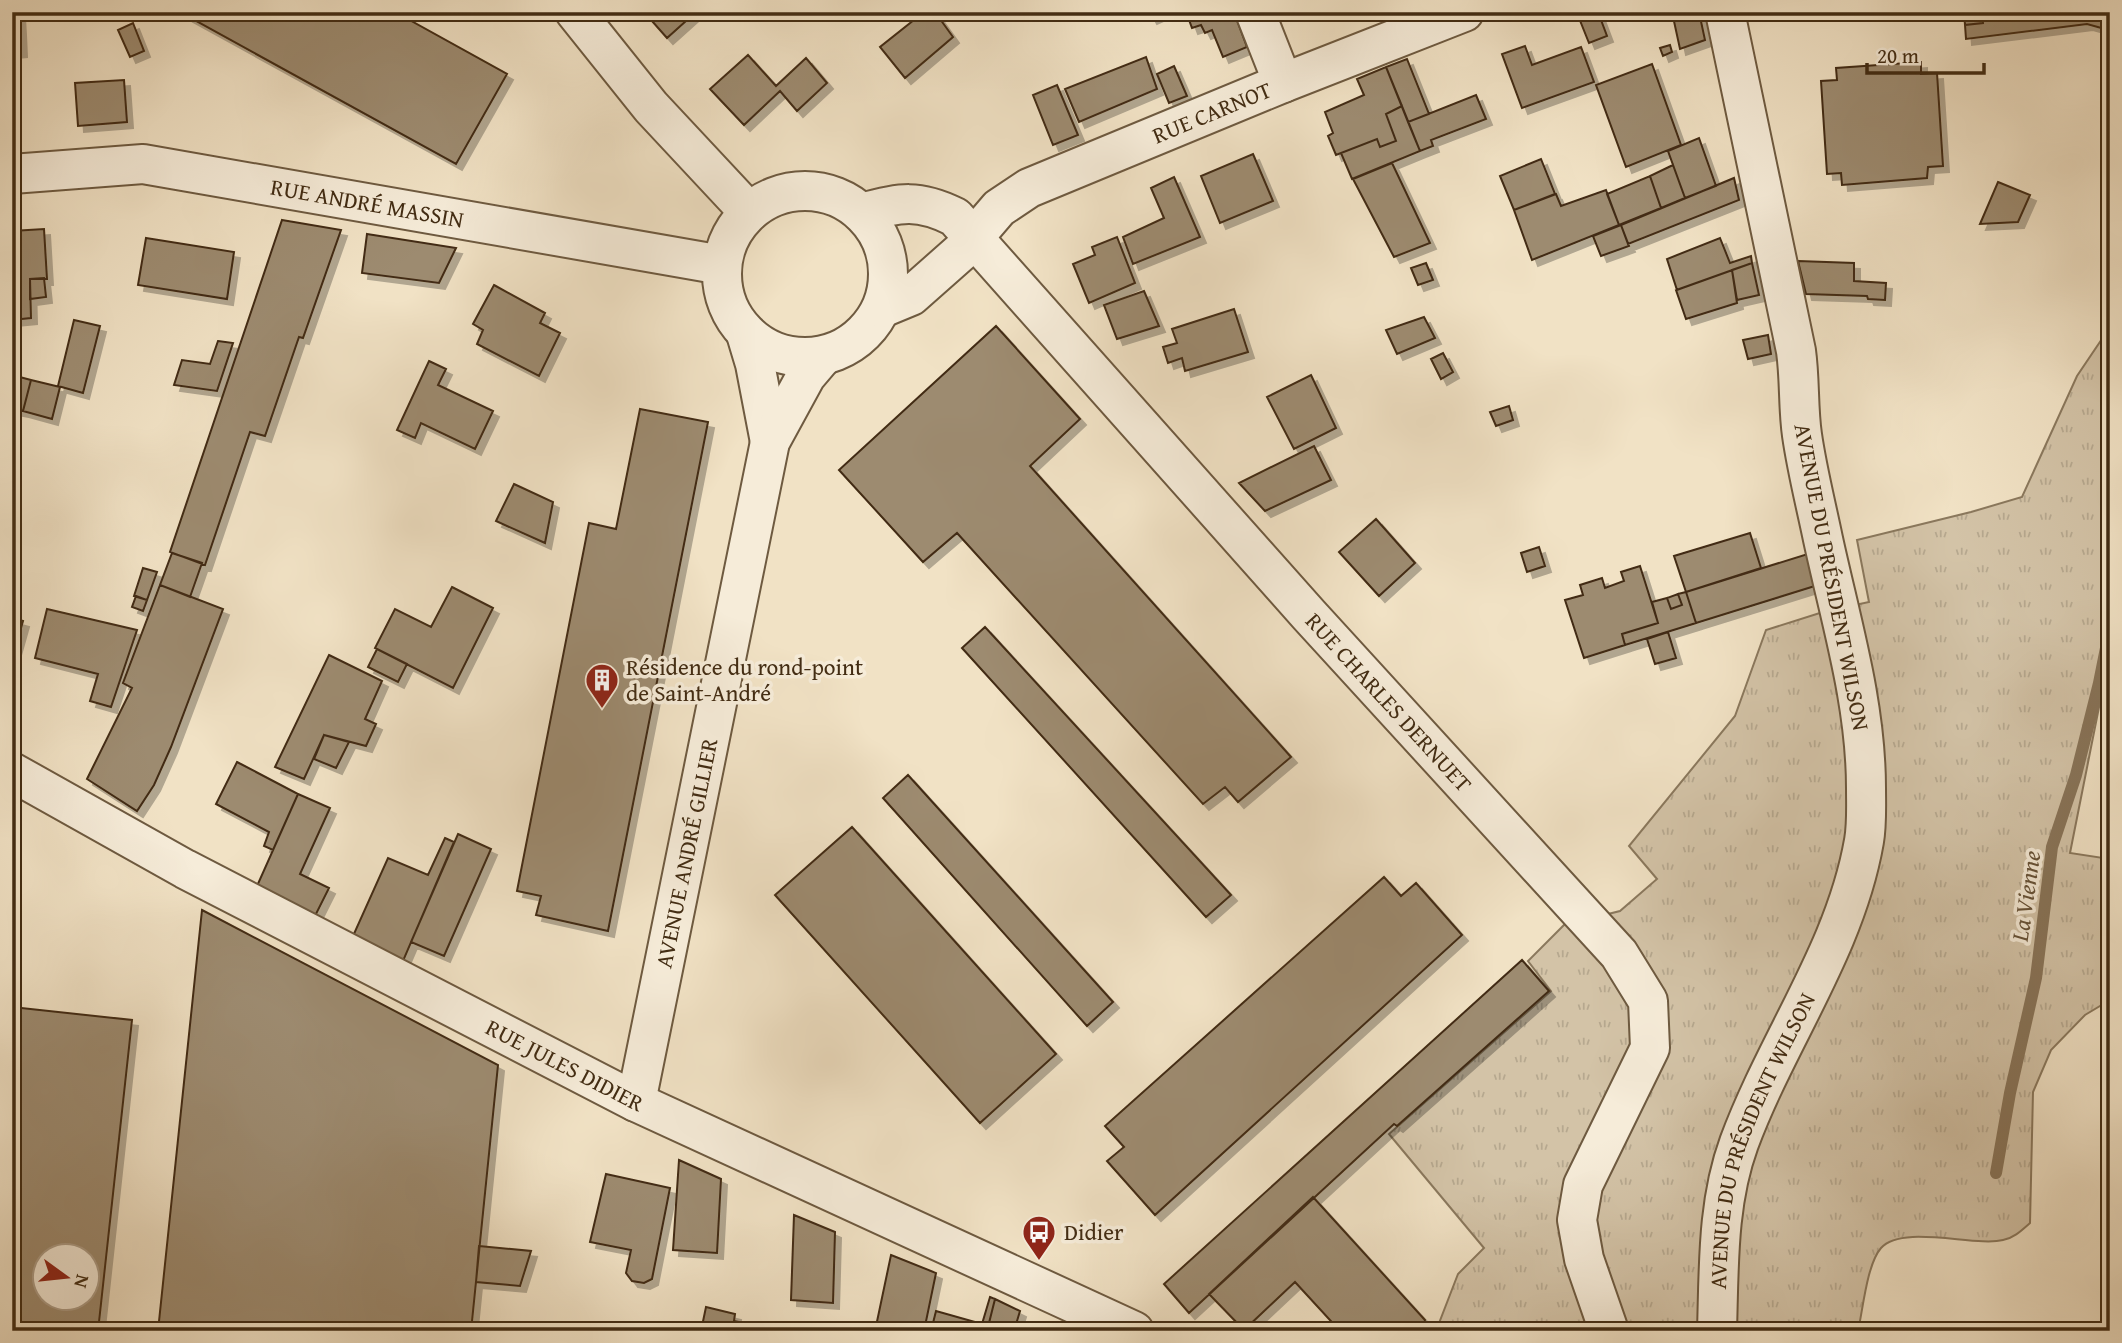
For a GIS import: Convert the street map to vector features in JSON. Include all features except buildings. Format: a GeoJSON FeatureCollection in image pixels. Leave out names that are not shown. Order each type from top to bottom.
{"type":"FeatureCollection","features":[{"type":"Feature","properties":{"kind":"street"},"geometry":{"type":"LineString","coordinates":[[575,12],[651,107],[749,212]]}},
{"type":"Feature","properties":{"kind":"street"},"geometry":{"type":"LineString","coordinates":[[1255,12],[1283,83]]}},
{"type":"Feature","properties":{"kind":"street","name":"RUE CARNOT"},"geometry":{"type":"LineString","coordinates":[[882,308],[911,296],[963,250],[999,208],[1029,188],[1464,12]]}},
{"type":"Feature","properties":{"kind":"street","name":"AVENUE DU PRÉSIDENT WILSON"},"geometry":{"type":"LineString","coordinates":[[1717,1331],[1722,1215],[1738,1145],[1756,1102],[1825,964],[1839,929],[1859,869],[1867,811],[1861,707],[1802,433],[1796,351],[1725,12]]}},
{"type":"Feature","properties":{"kind":"street","name":"RUE ANDRÉ MASSIN"},"geometry":{"type":"LineString","coordinates":[[12,174],[143,164],[722,265]]}},
{"type":"Feature","properties":{"kind":"street"},"geometry":{"type":"LineString","coordinates":[[806,191],[826,193],[846,201],[862,213],[876,229],[888,268],[888,289],[882,308],[872,325],[842,350],[823,356],[802,358],[782,355],[763,347],[746,334],[732,314],[723,290],[722,265],[731,236],[749,212],[766,200],[786,193],[806,191]]}},
{"type":"Feature","properties":{"kind":"street","name":"RUE CHARLES DERNUET"},"geometry":{"type":"LineString","coordinates":[[862,213],[890,205],[912,204],[934,207],[955,218],[1309,615],[1619,954],[1648,1002],[1650,1048],[1583,1185],[1577,1220],[1584,1259],[1609,1331]]}},
{"type":"Feature","properties":{"kind":"street","name":"AVENUE ANDRÉ GILLIER"},"geometry":{"type":"LineString","coordinates":[[746,334],[770,442]]}},
{"type":"Feature","properties":{"kind":"street","name":"AVENUE ANDRÉ GILLIER"},"geometry":{"type":"LineString","coordinates":[[636,1101],[770,442],[806,376],[823,356]]}},
{"type":"Feature","properties":{"kind":"street","name":"RUE JULES DIDIER"},"geometry":{"type":"LineString","coordinates":[[12,772],[185,869],[636,1101],[1134,1331]]}},
{"type":"Feature","properties":{"kind":"green space"},"geometry":{"type":"Polygon","coordinates":[[[2110,327],[2110,652],[2070,853],[2110,859],[2110,1000],[2085,1015],[2051,1050],[2033,1092],[2030,1223],[2014,1236],[2003,1240],[1921,1237],[1891,1241],[1881,1248],[1872,1265],[1858,1331],[1646,1331],[1638,1324],[1628,1331],[1436,1331],[1458,1274],[1484,1248],[1389,1134],[1551,991],[1528,961],[1564,925],[1620,911],[1657,879],[1629,846],[1735,716],[1766,630],[1823,612],[1869,602],[1857,540],[2022,497],[2077,376],[2110,327]]]}},
{"type":"Feature","properties":{"kind":"waterway","name":"La Vienne"},"geometry":{"type":"LineString","coordinates":[[1996,1173],[2010,1093],[2036,978],[2052,847],[2076,775],[2110,628]]}},
{"type":"Feature","properties":{"kind":"place","name":"Résidence du rond-point de Saint-André"},"geometry":{"type":"Point","coordinates":[602,710]}},
{"type":"Feature","properties":{"kind":"place","name":"Didier"},"geometry":{"type":"Point","coordinates":[1039,1262]}}]}
